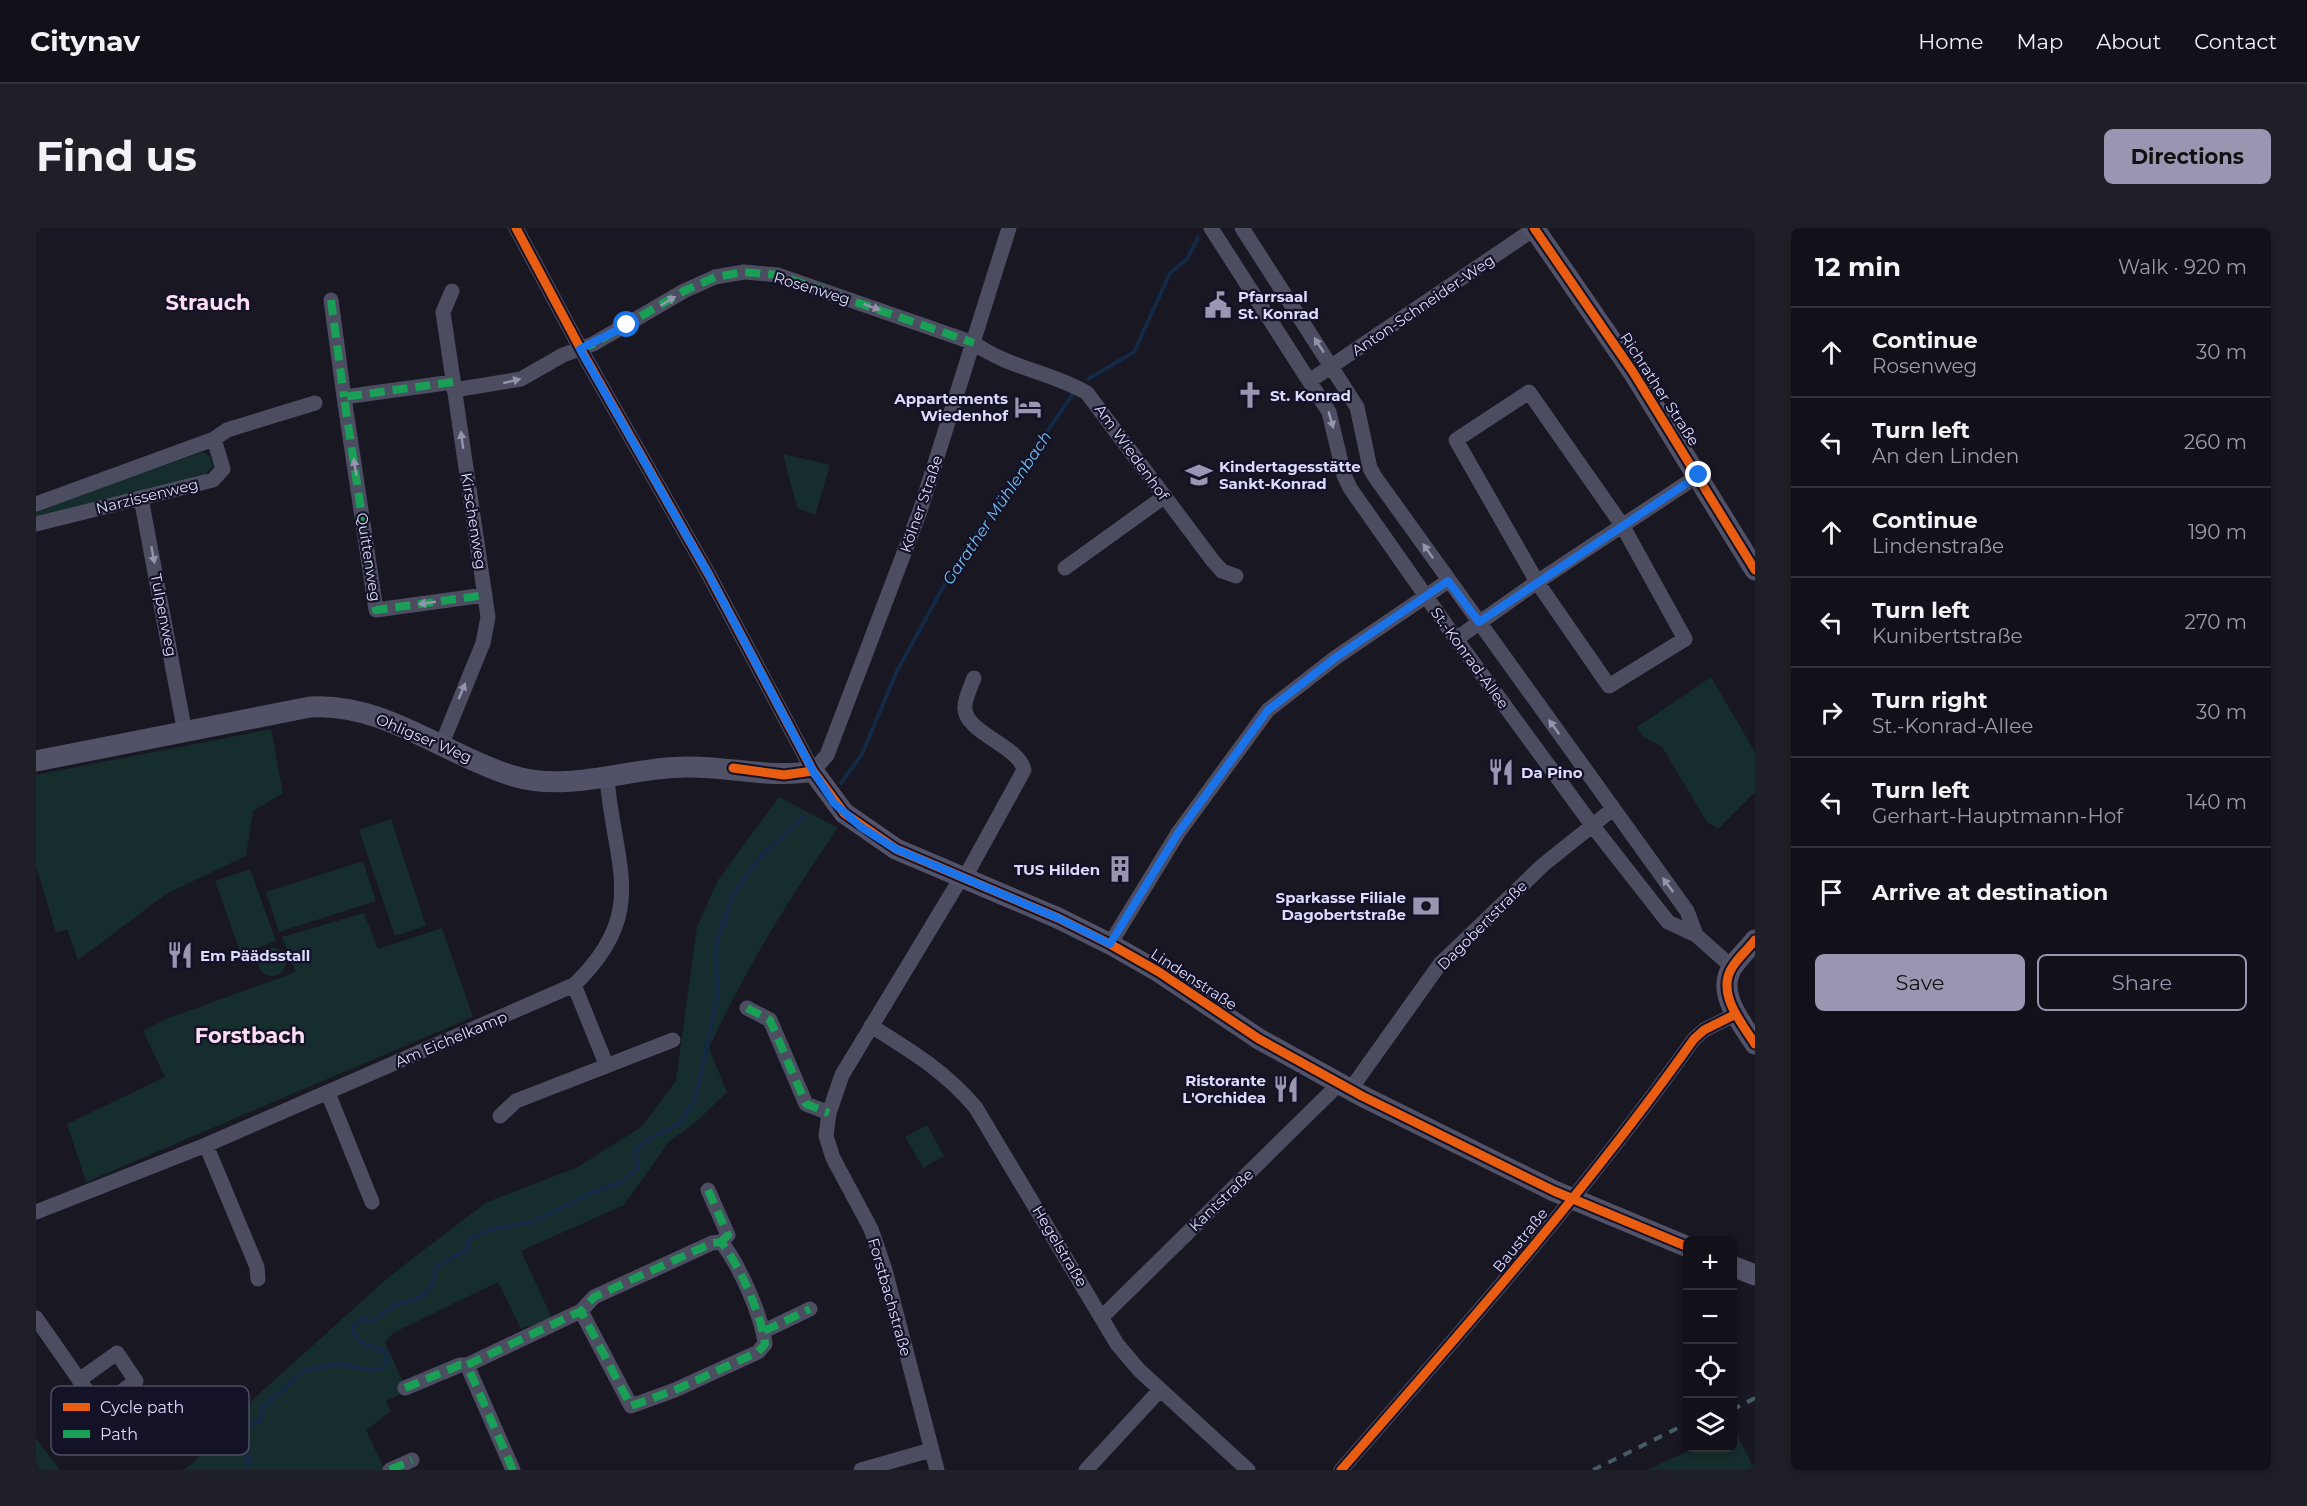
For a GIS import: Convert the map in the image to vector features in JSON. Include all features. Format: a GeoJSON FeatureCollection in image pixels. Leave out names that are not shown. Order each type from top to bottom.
{"type":"FeatureCollection","features":[{"type":"Feature","properties":{"kind":"street"},"geometry":{"type":"LineString","coordinates":[[516,228],[580,349],[709,575],[813,771]]}},
{"type":"Feature","properties":{"kind":"street","name":"Kölner Straße"},"geometry":{"type":"LineString","coordinates":[[813,771],[827,755],[920,511],[974,343],[988,288],[1009,228]]}},
{"type":"Feature","properties":{"kind":"street","name":"St.-Konrad-Allee"},"geometry":{"type":"LineString","coordinates":[[1211,228],[1311,380],[1329,412],[1346,482],[1456,639],[1592,825],[1668,922],[1696,935],[1732,967]]}},
{"type":"Feature","properties":{"kind":"street","name":"St.-Konrad-Allee"},"geometry":{"type":"LineString","coordinates":[[1242,228],[1334,367],[1360,415],[1368,459],[1375,477],[1687,911],[1696,935]]}},
{"type":"Feature","properties":{"kind":"street","name":"Anton-Schneider-Weg"},"geometry":{"type":"LineString","coordinates":[[1311,380],[1334,367],[1534,228]]}},
{"type":"Feature","properties":{"kind":"street","name":"Richrather Straße"},"geometry":{"type":"LineString","coordinates":[[1534,228],[1633,372],[1699,475],[1755,570]]}},
{"type":"Feature","properties":{"kind":"street","name":"Rosenweg"},"geometry":{"type":"LineString","coordinates":[[453,386],[514,381],[716,277],[744,272],[778,275],[974,343]]}},
{"type":"Feature","properties":{"kind":"street","name":"Kirschenweg"},"geometry":{"type":"LineString","coordinates":[[441,746],[483,643],[488,617],[443,312],[452,291]]}},
{"type":"Feature","properties":{"kind":"street","name":"Quittenweg"},"geometry":{"type":"LineString","coordinates":[[331,300],[376,610],[485,595]]}},
{"type":"Feature","properties":{"kind":"street","name":"Am Wiedenhof"},"geometry":{"type":"LineString","coordinates":[[974,343],[994,357],[1066,381],[1087,393],[1213,561],[1222,571],[1236,576]]}},
{"type":"Feature","properties":{"kind":"street"},"geometry":{"type":"LineString","coordinates":[[344,397],[453,386]]}},
{"type":"Feature","properties":{"kind":"street"},"geometry":{"type":"LineString","coordinates":[[1528,392],[1622,525],[1685,639],[1608,686],[1537,582],[1456,440],[1528,392]]}},
{"type":"Feature","properties":{"kind":"street","name":"Narzissenweg"},"geometry":{"type":"LineString","coordinates":[[36,504],[214,439],[227,430],[315,403]]}},
{"type":"Feature","properties":{"kind":"street","name":"Narzissenweg"},"geometry":{"type":"LineString","coordinates":[[36,524],[213,480],[223,469],[214,439]]}},
{"type":"Feature","properties":{"kind":"street"},"geometry":{"type":"LineString","coordinates":[[1456,639],[1537,582],[1699,475]]}},
{"type":"Feature","properties":{"kind":"street"},"geometry":{"type":"LineString","coordinates":[[1065,568],[1165,496]]}},
{"type":"Feature","properties":{"kind":"street","name":"Tulpenweg"},"geometry":{"type":"LineString","coordinates":[[141,498],[185,733]]}},
{"type":"Feature","properties":{"kind":"street"},"geometry":{"type":"LineString","coordinates":[[1110,944],[1178,833],[1268,710],[1425,595],[1448,581]]}},
{"type":"Feature","properties":{"kind":"street","name":"Forstbachstraße"},"geometry":{"type":"LineString","coordinates":[[937,1470],[885,1269],[871,1229],[833,1158],[826,1136],[829,1113],[842,1075],[962,878],[1024,770],[1018,759],[969,721],[965,706],[975,678]]}},
{"type":"Feature","properties":{"kind":"street","name":"Ohligser Weg"},"geometry":{"type":"LineString","coordinates":[[36,761],[310,707],[332,705],[381,719],[511,775],[541,782],[607,778],[684,767],[734,768],[784,775],[813,771]]}},
{"type":"Feature","properties":{"kind":"street","name":"Lindenstraße"},"geometry":{"type":"LineString","coordinates":[[813,771],[834,803],[861,827],[896,849],[1058,918],[1110,944],[1159,972],[1259,1039],[1345,1087],[1573,1198],[1683,1245]]}},
{"type":"Feature","properties":{"kind":"street","name":"Am Eichelkamp"},"geometry":{"type":"LineString","coordinates":[[36,1212],[206,1145],[574,984],[593,966],[619,922],[623,889],[607,778]]}},
{"type":"Feature","properties":{"kind":"street","name":"Dagobertstraße"},"geometry":{"type":"LineString","coordinates":[[1345,1087],[1440,964],[1543,865],[1612,809]]}},
{"type":"Feature","properties":{"kind":"street"},"geometry":{"type":"LineString","coordinates":[[1755,940],[1732,967],[1727,991],[1736,1014],[1755,1044]]}},
{"type":"Feature","properties":{"kind":"street"},"geometry":{"type":"LineString","coordinates":[[574,984],[606,1064]]}},
{"type":"Feature","properties":{"kind":"street"},"geometry":{"type":"LineString","coordinates":[[747,1008],[770,1020],[806,1104],[829,1113]]}},
{"type":"Feature","properties":{"kind":"street","name":"Baustraße"},"geometry":{"type":"LineString","coordinates":[[1341,1470],[1498,1290],[1648,1104],[1694,1039],[1704,1030],[1736,1014]]}},
{"type":"Feature","properties":{"kind":"street","name":"Hegelstraße"},"geometry":{"type":"LineString","coordinates":[[871,1026],[927,1060],[976,1108],[1117,1344],[1160,1390],[1248,1470]]}},
{"type":"Feature","properties":{"kind":"street"},"geometry":{"type":"LineString","coordinates":[[500,1116],[516,1101],[672,1040]]}},
{"type":"Feature","properties":{"kind":"street","name":"Kantstraße"},"geometry":{"type":"LineString","coordinates":[[1102,1316],[1345,1087]]}},
{"type":"Feature","properties":{"kind":"street"},"geometry":{"type":"LineString","coordinates":[[328,1093],[372,1202]]}},
{"type":"Feature","properties":{"kind":"street"},"geometry":{"type":"LineString","coordinates":[[206,1145],[256,1268],[258,1279]]}},
{"type":"Feature","properties":{"kind":"street"},"geometry":{"type":"LineString","coordinates":[[405,1388],[460,1365],[467,1365],[581,1311],[594,1297],[712,1243],[722,1242],[728,1235],[708,1190]]}},
{"type":"Feature","properties":{"kind":"street"},"geometry":{"type":"LineString","coordinates":[[581,1311],[632,1406],[675,1390],[758,1352],[765,1344],[764,1331],[722,1242]]}},
{"type":"Feature","properties":{"kind":"street"},"geometry":{"type":"LineString","coordinates":[[1737,1268],[1755,1275]]}},
{"type":"Feature","properties":{"kind":"street"},"geometry":{"type":"LineString","coordinates":[[764,1331],[810,1310]]}},
{"type":"Feature","properties":{"kind":"street"},"geometry":{"type":"LineString","coordinates":[[36,1318],[79,1380]]}},
{"type":"Feature","properties":{"kind":"street"},"geometry":{"type":"LineString","coordinates":[[467,1365],[512,1470]]}},
{"type":"Feature","properties":{"kind":"street"},"geometry":{"type":"LineString","coordinates":[[1086,1470],[1160,1390]]}},
{"type":"Feature","properties":{"kind":"street"},"geometry":{"type":"LineString","coordinates":[[861,1470],[931,1450]]}},
{"type":"Feature","properties":{"kind":"street"},"geometry":{"type":"LineString","coordinates":[[390,1470],[412,1460]]}},
{"type":"Feature","properties":{"kind":"green space"},"geometry":{"type":"Polygon","coordinates":[[[203,452],[209,455],[213,466],[204,476],[36,519],[36,509],[203,452]]]}},
{"type":"Feature","properties":{"kind":"green space"},"geometry":{"type":"Polygon","coordinates":[[[783,454],[830,465],[815,515],[797,508],[783,454]]]}},
{"type":"Feature","properties":{"kind":"green space"},"geometry":{"type":"Polygon","coordinates":[[[1711,677],[1755,752],[1755,792],[1718,829],[1707,822],[1662,747],[1642,736],[1637,727],[1711,677]]]}},
{"type":"Feature","properties":{"kind":"green space"},"geometry":{"type":"Polygon","coordinates":[[[271,729],[283,793],[253,811],[246,856],[166,894],[78,960],[67,929],[56,933],[36,866],[36,775],[271,729]]]}},
{"type":"Feature","properties":{"kind":"green space"},"geometry":{"type":"Polygon","coordinates":[[[779,797],[838,828],[769,935],[737,991],[709,1048],[727,1092],[697,1121],[668,1143],[624,1205],[521,1251],[552,1318],[521,1329],[498,1282],[393,1333],[385,1342],[407,1391],[386,1401],[391,1411],[366,1430],[384,1468],[381,1470],[182,1470],[192,1464],[200,1455],[249,1455],[249,1403],[391,1275],[487,1202],[578,1167],[641,1127],[676,1081],[697,927],[718,880],[779,797]]]}},
{"type":"Feature","properties":{"kind":"green space"},"geometry":{"type":"Polygon","coordinates":[[[391,819],[426,926],[395,936],[359,830],[391,819]]]}},
{"type":"Feature","properties":{"kind":"green space"},"geometry":{"type":"Polygon","coordinates":[[[363,861],[376,901],[279,932],[266,892],[363,861]]]}},
{"type":"Feature","properties":{"kind":"green space"},"geometry":{"type":"Polygon","coordinates":[[[250,869],[276,941],[241,954],[215,881],[250,869]]]}},
{"type":"Feature","properties":{"kind":"green space"},"geometry":{"type":"Polygon","coordinates":[[[364,913],[378,949],[442,928],[473,1017],[86,1182],[67,1124],[165,1077],[143,1031],[166,1019],[296,972],[282,937],[364,913]]]}},
{"type":"Feature","properties":{"kind":"green space"},"geometry":{"type":"Polygon","coordinates":[[[272,948],[282,952],[286,962],[282,972],[272,976],[262,972],[258,962],[262,952],[272,948]]]}},
{"type":"Feature","properties":{"kind":"green space"},"geometry":{"type":"Polygon","coordinates":[[[927,1125],[944,1156],[923,1168],[905,1137],[927,1125]]]}},
{"type":"Feature","properties":{"kind":"green space"},"geometry":{"type":"Polygon","coordinates":[[[1737,1435],[1755,1470],[1647,1470],[1686,1452],[1737,1452],[1737,1435]]]}},
{"type":"Feature","properties":{"kind":"green space"},"geometry":{"type":"Polygon","coordinates":[[[36,1438],[60,1470],[36,1470],[36,1438]]]}},
{"type":"Feature","properties":{"kind":"waterway","name":"Garather Mühlenbach"},"geometry":{"type":"LineString","coordinates":[[1088,379],[1134,352],[1170,273],[1187,259],[1198,238]]}},
{"type":"Feature","properties":{"kind":"waterway","name":"Garather Mühlenbach"},"geometry":{"type":"LineString","coordinates":[[841,783],[862,754],[897,671],[958,560],[1073,394]]}},
{"type":"Feature","properties":{"kind":"waterway","name":"Garather Mühlenbach"},"geometry":{"type":"LineString","coordinates":[[249,1426],[261,1420],[262,1408],[305,1370],[339,1364],[364,1369],[381,1369],[388,1361],[383,1350],[360,1341],[352,1327],[363,1318],[373,1321],[395,1305],[422,1297],[431,1286],[437,1266],[467,1250],[468,1240],[492,1229],[533,1222],[591,1193],[622,1182],[638,1167],[635,1152],[642,1143],[680,1123],[696,1096],[717,998],[716,945],[732,897],[758,859],[805,816]]}},
{"type":"Feature","properties":{"kind":"waterway","name":"Garather Mühlenbach"},"geometry":{"type":"LineString","coordinates":[[244,1455],[251,1460],[245,1470]]}},
{"type":"Feature","properties":{"kind":"railway"},"geometry":{"type":"LineString","coordinates":[[1737,1407],[1755,1398]]}},
{"type":"Feature","properties":{"kind":"railway"},"geometry":{"type":"LineString","coordinates":[[1593,1470],[1683,1425]]}},
{"type":"Feature","properties":{"kind":"marked path"},"geometry":{"type":"LineString","coordinates":[[580,349],[593,344],[684,291],[715,277],[744,272],[778,275],[974,343]]}},
{"type":"Feature","properties":{"kind":"marked path"},"geometry":{"type":"LineString","coordinates":[[331,300],[344,397]]}},
{"type":"Feature","properties":{"kind":"marked path"},"geometry":{"type":"LineString","coordinates":[[453,382],[344,397],[376,610],[485,595]]}},
{"type":"Feature","properties":{"kind":"marked path"},"geometry":{"type":"LineString","coordinates":[[747,1008],[770,1020],[806,1104],[829,1113]]}},
{"type":"Feature","properties":{"kind":"marked path"},"geometry":{"type":"LineString","coordinates":[[708,1190],[728,1235],[721,1242]]}},
{"type":"Feature","properties":{"kind":"marked path"},"geometry":{"type":"LineString","coordinates":[[513,1470],[467,1365],[581,1311],[594,1297],[712,1243],[721,1242],[749,1291],[765,1344],[758,1352],[675,1390],[631,1406],[581,1311]]}},
{"type":"Feature","properties":{"kind":"marked path"},"geometry":{"type":"LineString","coordinates":[[764,1331],[810,1309]]}},
{"type":"Feature","properties":{"kind":"marked path"},"geometry":{"type":"LineString","coordinates":[[405,1388],[460,1365],[467,1365]]}},
{"type":"Feature","properties":{"kind":"marked path"},"geometry":{"type":"LineString","coordinates":[[390,1470],[412,1460]]}},
{"type":"Feature","properties":{"kind":"cycle path"},"geometry":{"type":"LineString","coordinates":[[516,228],[585,357],[709,575],[813,771],[844,813],[896,849],[1058,918],[1110,944],[1159,972],[1259,1039],[1362,1096],[1554,1191],[1683,1245]]}},
{"type":"Feature","properties":{"kind":"cycle path"},"geometry":{"type":"LineString","coordinates":[[1534,228],[1633,372],[1755,570]]}},
{"type":"Feature","properties":{"kind":"cycle path"},"geometry":{"type":"LineString","coordinates":[[733,768],[784,775],[813,771]]}},
{"type":"Feature","properties":{"kind":"cycle path"},"geometry":{"type":"LineString","coordinates":[[1755,940],[1733,966],[1728,976],[1727,986],[1728,996],[1737,1017],[1755,1044]]}},
{"type":"Feature","properties":{"kind":"cycle path"},"geometry":{"type":"LineString","coordinates":[[1341,1470],[1567,1205],[1694,1039],[1704,1030],[1736,1014]]}},
{"type":"Feature","properties":{"kind":"place","name":"Pfarrsaal St. Konrad"},"geometry":{"type":"Point","coordinates":[1218,305]}},
{"type":"Feature","properties":{"kind":"place","name":"St. Konrad"},"geometry":{"type":"Point","coordinates":[1250,395]}},
{"type":"Feature","properties":{"kind":"place","name":"Appartements Wiedenhof"},"geometry":{"type":"Point","coordinates":[1028,407]}},
{"type":"Feature","properties":{"kind":"place","name":"Kindertagesstätte Sankt-Konrad"},"geometry":{"type":"Point","coordinates":[1199,475]}},
{"type":"Feature","properties":{"kind":"place","name":"Da Pino"},"geometry":{"type":"Point","coordinates":[1501,772]}},
{"type":"Feature","properties":{"kind":"place","name":"TUS Hilden"},"geometry":{"type":"Point","coordinates":[1120,869]}},
{"type":"Feature","properties":{"kind":"place","name":"Sparkasse Filiale Dagobertstraße"},"geometry":{"type":"Point","coordinates":[1426,906]}},
{"type":"Feature","properties":{"kind":"place","name":"Em Päädsstall"},"geometry":{"type":"Point","coordinates":[180,955]}},
{"type":"Feature","properties":{"kind":"place","name":"Ristorante L'Orchidea"},"geometry":{"type":"Point","coordinates":[1286,1089]}},
{"type":"Feature","properties":{"kind":"district","name":"Strauch"},"geometry":{"type":"Point","coordinates":[208,302]}},
{"type":"Feature","properties":{"kind":"district","name":"Forstbach"},"geometry":{"type":"Point","coordinates":[250,1035]}},
{"type":"Feature","properties":{"kind":"route"},"geometry":{"type":"LineString","coordinates":[[627,325],[580,349],[709,575],[796,735],[813,771],[834,803],[861,827],[896,849],[1058,918],[1110,944],[1178,833],[1272,706],[1335,658],[1448,581],[1479,622],[1699,475]]}}]}
